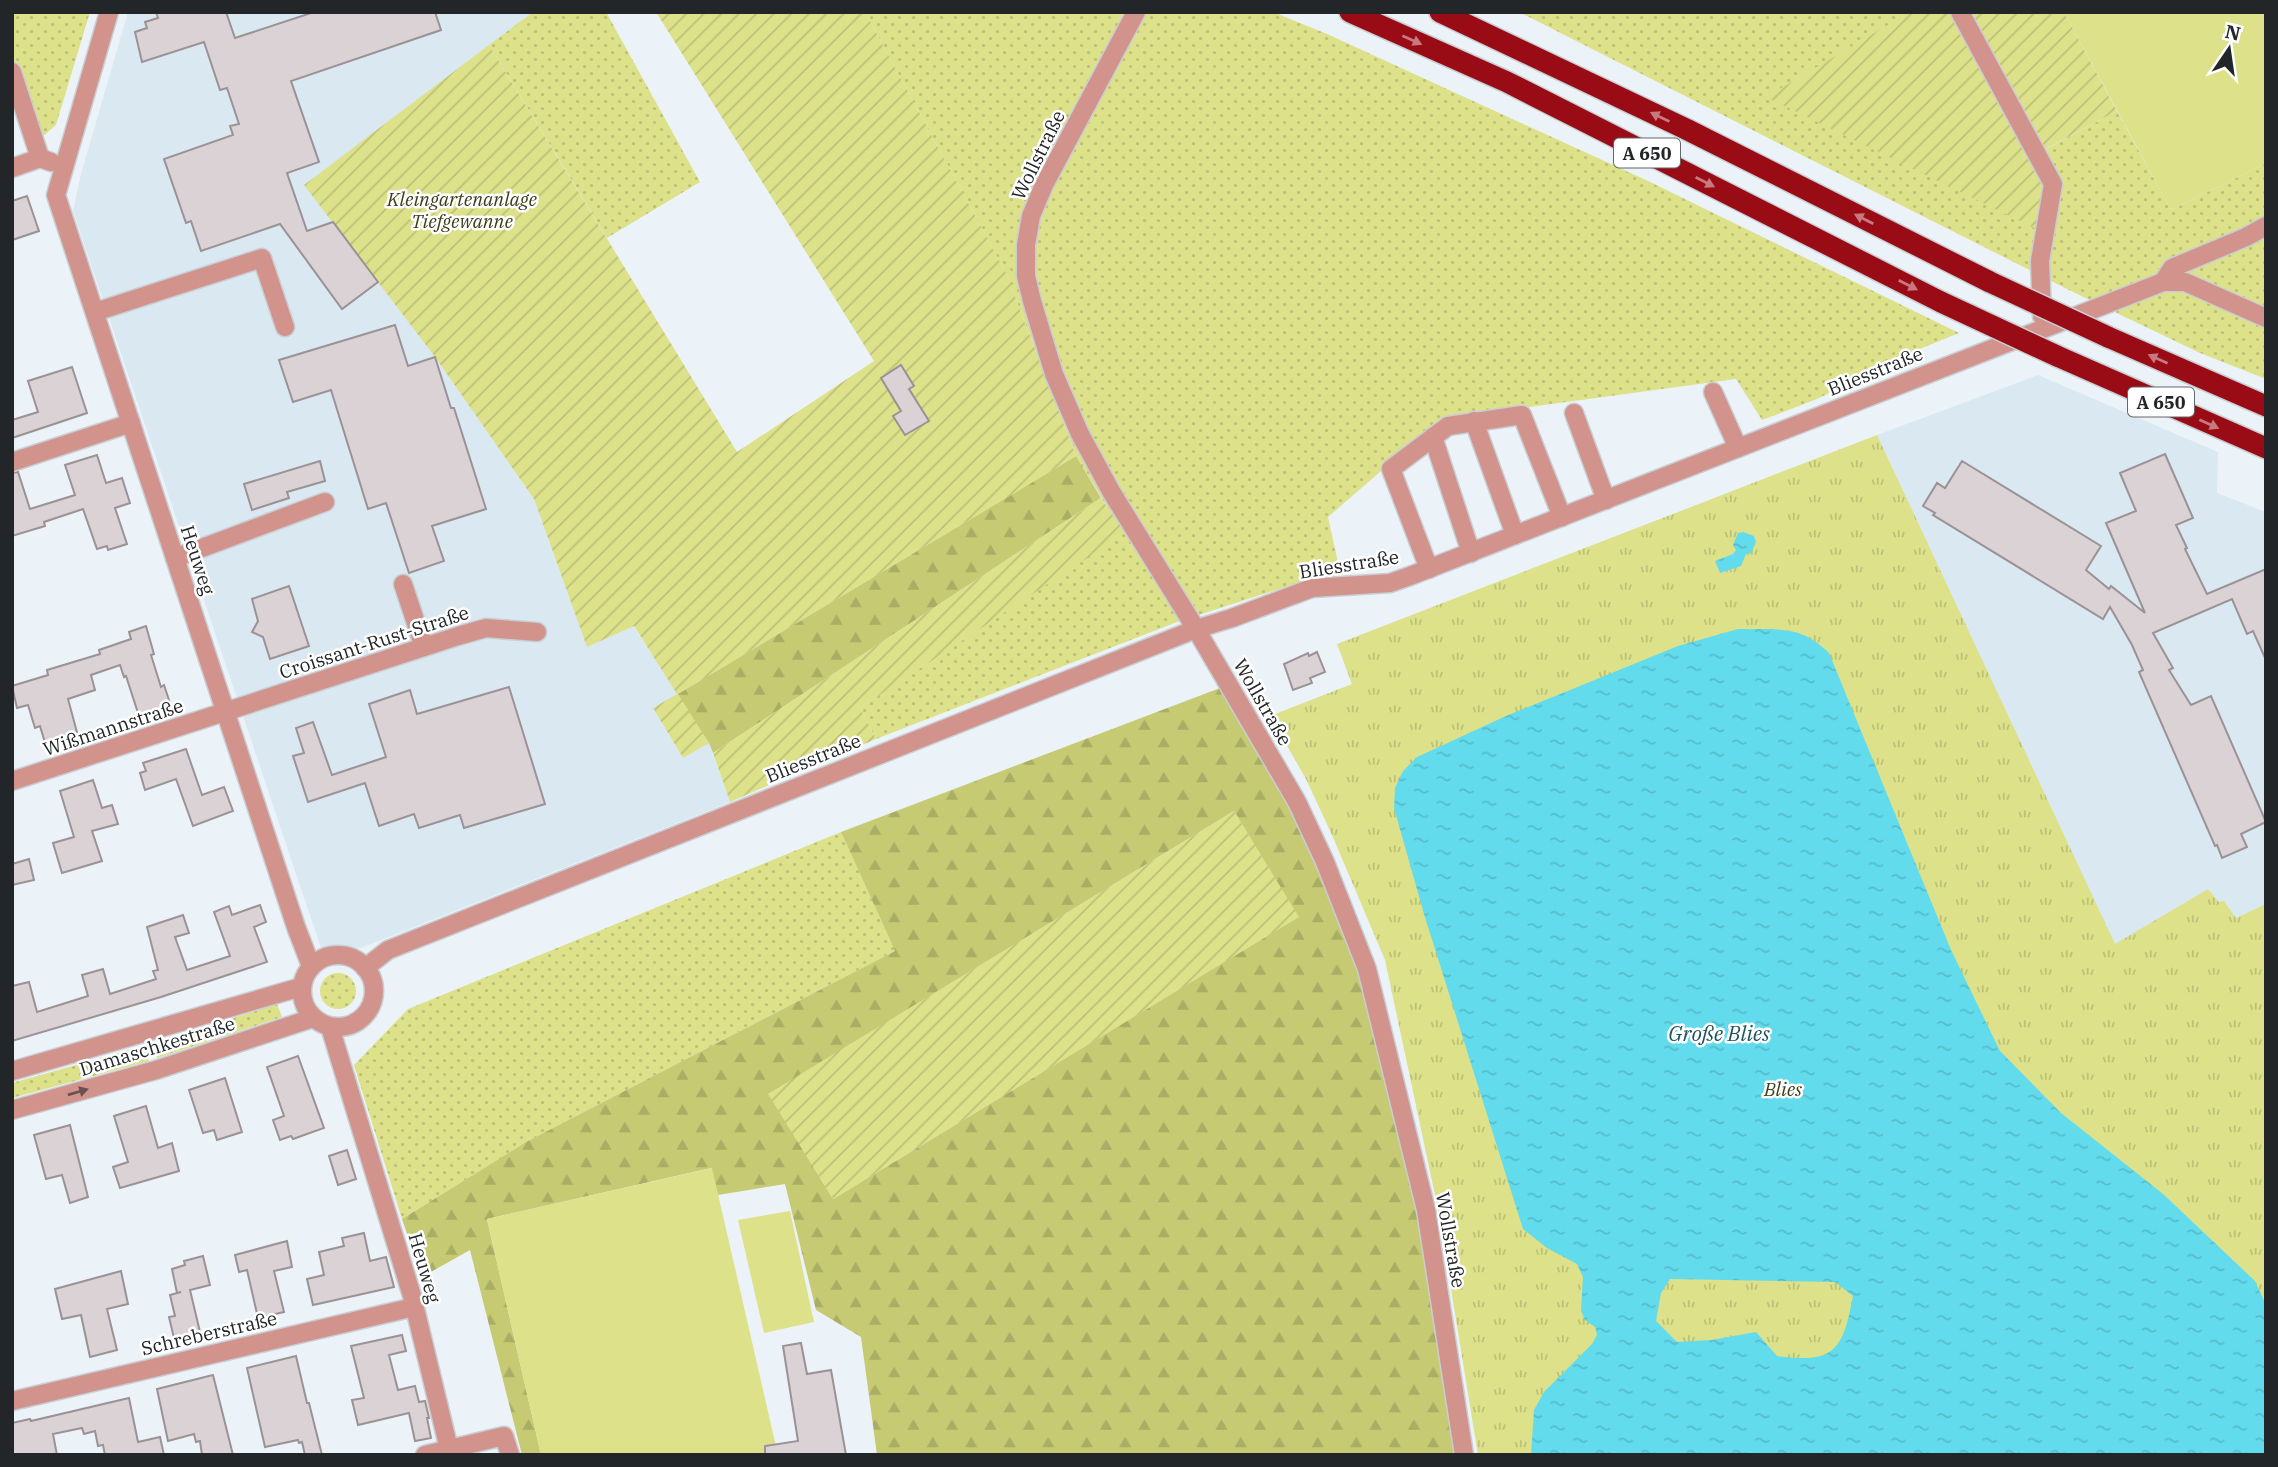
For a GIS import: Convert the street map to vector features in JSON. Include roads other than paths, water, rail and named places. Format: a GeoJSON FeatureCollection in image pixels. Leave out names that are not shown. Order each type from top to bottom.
{"type":"FeatureCollection","features":[{"type":"Feature","properties":{"kind":"highway","name":"A 650"},"geometry":{"type":"LineString","coordinates":[[1350,12],[1507,82],[1941,302],[2266,448]]}},
{"type":"Feature","properties":{"kind":"highway","name":"A 650"},"geometry":{"type":"LineString","coordinates":[[1440,12],[1686,129],[1990,282],[2266,406]]}},
{"type":"Feature","properties":{"kind":"street","name":"Heuweg"},"geometry":{"type":"LineString","coordinates":[[109,12],[56,195],[311,966]]}},
{"type":"Feature","properties":{"kind":"street","name":"Wollstraße"},"geometry":{"type":"LineString","coordinates":[[1136,12],[1044,185],[1031,216],[1026,245],[1026,276],[1054,374],[1080,434],[1112,494],[1297,802],[1325,862],[1367,969],[1426,1210],[1464,1455]]}},
{"type":"Feature","properties":{"kind":"street"},"geometry":{"type":"LineString","coordinates":[[1960,12],[2053,184],[2040,261],[2040,313],[2045,326]]}},
{"type":"Feature","properties":{"kind":"street"},"geometry":{"type":"LineString","coordinates":[[12,72],[40,158]]}},
{"type":"Feature","properties":{"kind":"street"},"geometry":{"type":"LineString","coordinates":[[12,168],[40,158],[64,167]]}},
{"type":"Feature","properties":{"kind":"street"},"geometry":{"type":"LineString","coordinates":[[2163,282],[2172,268],[2266,226]]}},
{"type":"Feature","properties":{"kind":"street"},"geometry":{"type":"LineString","coordinates":[[95,312],[262,258],[285,327]]}},
{"type":"Feature","properties":{"kind":"street","name":"Bliesstraße"},"geometry":{"type":"LineString","coordinates":[[365,968],[388,950],[1195,629],[1312,588],[1390,583],[2163,282],[2185,282],[2266,318]]}},
{"type":"Feature","properties":{"kind":"street"},"geometry":{"type":"LineString","coordinates":[[1713,391],[1738,448]]}},
{"type":"Feature","properties":{"kind":"street"},"geometry":{"type":"LineString","coordinates":[[1574,413],[1605,500]]}},
{"type":"Feature","properties":{"kind":"street"},"geometry":{"type":"LineString","coordinates":[[1429,569],[1391,469],[1448,425],[1521,415],[1562,517]]}},
{"type":"Feature","properties":{"kind":"street"},"geometry":{"type":"LineString","coordinates":[[1474,421],[1515,535]]}},
{"type":"Feature","properties":{"kind":"street"},"geometry":{"type":"LineString","coordinates":[[12,462],[131,423]]}},
{"type":"Feature","properties":{"kind":"street"},"geometry":{"type":"LineString","coordinates":[[1433,437],[1471,553]]}},
{"type":"Feature","properties":{"kind":"street"},"geometry":{"type":"LineString","coordinates":[[175,558],[325,502]]}},
{"type":"Feature","properties":{"kind":"street"},"geometry":{"type":"LineString","coordinates":[[403,584],[424,647]]}},
{"type":"Feature","properties":{"kind":"street","name":"Croissant-Rust-Straße"},"geometry":{"type":"LineString","coordinates":[[226,711],[486,628],[537,632]]}},
{"type":"Feature","properties":{"kind":"street","name":"Wißmannstraße"},"geometry":{"type":"LineString","coordinates":[[12,781],[226,711]]}},
{"type":"Feature","properties":{"kind":"street"},"geometry":{"type":"LineString","coordinates":[[336,955],[357,960],[365,968],[370,975],[374,993],[368,1012],[352,1025],[330,1027],[313,1018],[306,1010],[301,987],[311,966],[325,957],[336,955]]}},
{"type":"Feature","properties":{"kind":"street","name":"Damaschkestraße"},"geometry":{"type":"LineString","coordinates":[[12,1071],[301,987]]}},
{"type":"Feature","properties":{"kind":"street","name":"Damaschkestraße"},"geometry":{"type":"LineString","coordinates":[[12,1110],[156,1070],[313,1018]]}},
{"type":"Feature","properties":{"kind":"street","name":"Heuweg"},"geometry":{"type":"LineString","coordinates":[[330,1027],[414,1307],[449,1449]]}},
{"type":"Feature","properties":{"kind":"street","name":"Schreberstraße"},"geometry":{"type":"LineString","coordinates":[[12,1401],[414,1307]]}},
{"type":"Feature","properties":{"kind":"street"},"geometry":{"type":"LineString","coordinates":[[425,1455],[504,1436],[510,1455]]}},
{"type":"Feature","properties":{"kind":"water"},"geometry":{"type":"Polygon","coordinates":[[[1738,533],[1754,536],[1756,542],[1751,553],[1746,554],[1741,566],[1720,573],[1715,561],[1733,554],[1738,533]]]}},
{"type":"Feature","properties":{"kind":"water","name":"Große Blies"},"geometry":{"type":"Polygon","coordinates":[[[1738,629],[1776,629],[1808,637],[1829,653],[1951,950],[2000,1051],[2061,1113],[2163,1194],[2255,1281],[2266,1305],[2266,1455],[1531,1455],[1534,1410],[1544,1392],[1592,1344],[1597,1335],[1595,1327],[1585,1320],[1581,1311],[1583,1277],[1577,1264],[1547,1248],[1523,1229],[1424,914],[1394,808],[1395,788],[1403,771],[1417,757],[1506,716],[1678,646],[1738,629]],[[1670,1279],[1661,1293],[1656,1321],[1677,1342],[1711,1340],[1756,1332],[1777,1356],[1812,1358],[1833,1349],[1845,1329],[1853,1296],[1835,1282],[1670,1279]]]}},
{"type":"Feature","properties":{"kind":"park label","name":"Kleingartenanlage Tiefgewanne"},"geometry":{"type":"Point","coordinates":[462,210]}},
{"type":"Feature","properties":{"kind":"park label","name":"Blies"},"geometry":{"type":"Point","coordinates":[1783,1089]}}]}
